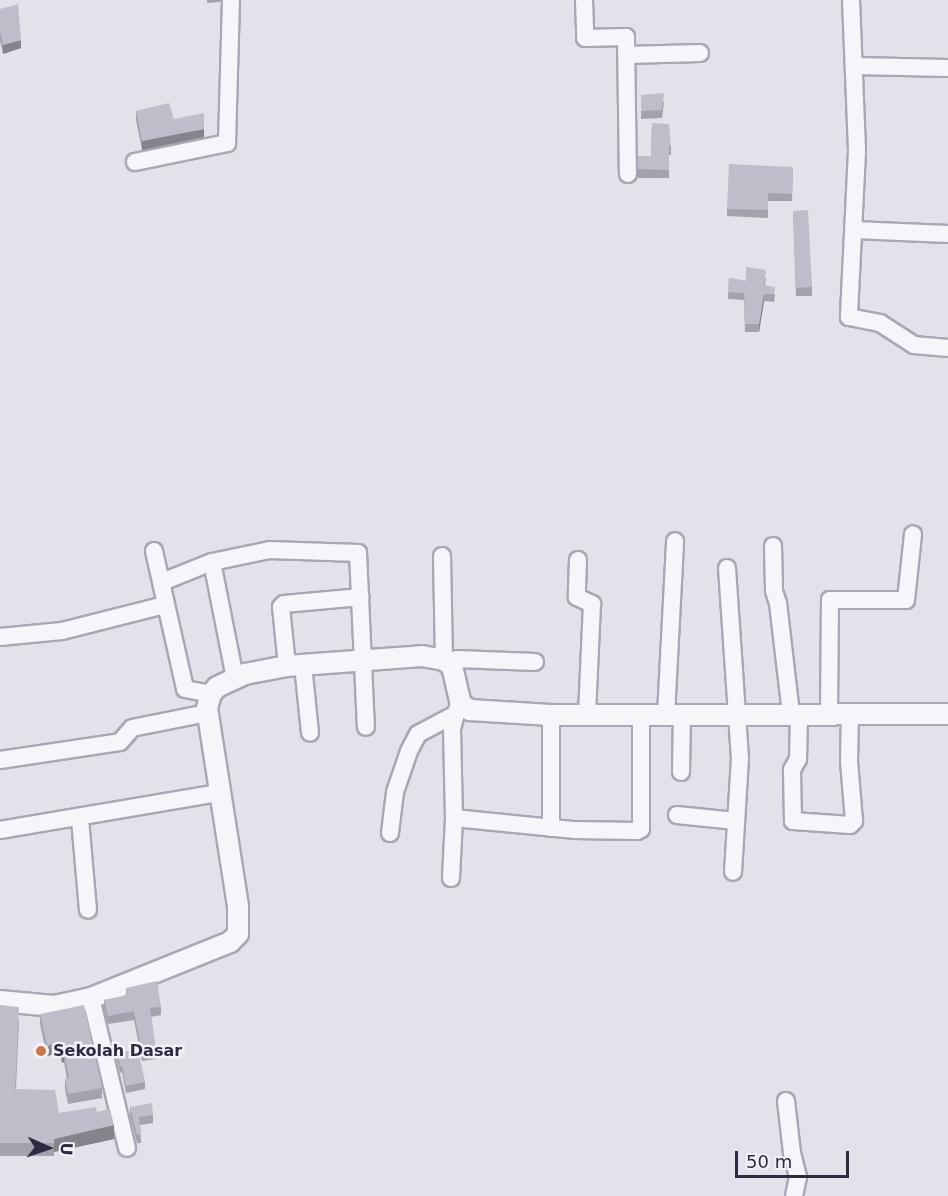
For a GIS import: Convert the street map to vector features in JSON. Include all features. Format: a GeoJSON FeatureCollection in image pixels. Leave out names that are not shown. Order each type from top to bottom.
{"type":"FeatureCollection","features":[{"type":"Feature","properties":{"kind":"street"},"geometry":{"type":"LineString","coordinates":[[135,162],[227,143],[231,0]]}},
{"type":"Feature","properties":{"kind":"street"},"geometry":{"type":"LineString","coordinates":[[584,0],[585,38],[626,37],[628,174]]}},
{"type":"Feature","properties":{"kind":"street"},"geometry":{"type":"LineString","coordinates":[[851,0],[857,151],[849,317],[880,323],[914,345],[948,348]]}},
{"type":"Feature","properties":{"kind":"street"},"geometry":{"type":"LineString","coordinates":[[626,55],[700,53]]}},
{"type":"Feature","properties":{"kind":"street"},"geometry":{"type":"LineString","coordinates":[[855,66],[948,68]]}},
{"type":"Feature","properties":{"kind":"street"},"geometry":{"type":"LineString","coordinates":[[854,230],[948,234]]}},
{"type":"Feature","properties":{"kind":"street"},"geometry":{"type":"LineString","coordinates":[[829,713],[830,600],[906,600],[913,534]]}},
{"type":"Feature","properties":{"kind":"street"},"geometry":{"type":"LineString","coordinates":[[675,541],[674,715],[681,772]]}},
{"type":"Feature","properties":{"kind":"street"},"geometry":{"type":"LineString","coordinates":[[773,546],[774,591],[778,603],[795,713],[798,759],[792,770],[793,821],[850,825],[854,821],[849,761],[850,714]]}},
{"type":"Feature","properties":{"kind":"street"},"geometry":{"type":"LineString","coordinates":[[162,582],[212,562],[270,550],[358,553],[366,727]]}},
{"type":"Feature","properties":{"kind":"street"},"geometry":{"type":"LineString","coordinates":[[154,551],[185,689],[211,694]]}},
{"type":"Feature","properties":{"kind":"street"},"geometry":{"type":"LineString","coordinates":[[442,556],[446,662]]}},
{"type":"Feature","properties":{"kind":"street"},"geometry":{"type":"LineString","coordinates":[[578,560],[578,597],[592,604],[587,714]]}},
{"type":"Feature","properties":{"kind":"street"},"geometry":{"type":"LineString","coordinates":[[212,562],[235,678]]}},
{"type":"Feature","properties":{"kind":"street"},"geometry":{"type":"LineString","coordinates":[[728,568],[741,758],[733,872]]}},
{"type":"Feature","properties":{"kind":"street"},"geometry":{"type":"LineString","coordinates":[[310,733],[281,607],[284,604],[361,597]]}},
{"type":"Feature","properties":{"kind":"street"},"geometry":{"type":"LineString","coordinates":[[0,637],[62,631],[165,605]]}},
{"type":"Feature","properties":{"kind":"street"},"geometry":{"type":"LineString","coordinates":[[0,1001],[54,1006],[91,998],[230,942],[238,934],[238,906],[207,713],[211,694],[221,684],[235,678],[295,666],[363,659],[422,656],[446,662],[456,672],[457,708],[452,878]]}},
{"type":"Feature","properties":{"kind":"street"},"geometry":{"type":"LineString","coordinates":[[446,662],[458,658],[535,662]]}},
{"type":"Feature","properties":{"kind":"street"},"geometry":{"type":"LineString","coordinates":[[390,833],[395,792],[409,751],[418,734],[457,708],[551,715],[948,714]]}},
{"type":"Feature","properties":{"kind":"street"},"geometry":{"type":"LineString","coordinates":[[0,760],[120,742],[132,728],[207,713]]}},
{"type":"Feature","properties":{"kind":"street"},"geometry":{"type":"LineString","coordinates":[[454,818],[551,828],[637,831],[641,829],[641,714]]}},
{"type":"Feature","properties":{"kind":"street"},"geometry":{"type":"LineString","coordinates":[[551,715],[551,828]]}},
{"type":"Feature","properties":{"kind":"street"},"geometry":{"type":"LineString","coordinates":[[0,830],[80,819],[219,793]]}},
{"type":"Feature","properties":{"kind":"street"},"geometry":{"type":"LineString","coordinates":[[677,815],[736,821]]}},
{"type":"Feature","properties":{"kind":"street"},"geometry":{"type":"LineString","coordinates":[[80,819],[88,910]]}},
{"type":"Feature","properties":{"kind":"street"},"geometry":{"type":"LineString","coordinates":[[91,998],[127,1148]]}},
{"type":"Feature","properties":{"kind":"street"},"geometry":{"type":"LineString","coordinates":[[786,1101],[792,1153],[798,1177],[794,1196]]}},
{"type":"Feature","properties":{"kind":"building"},"geometry":{"type":"Polygon","coordinates":[[[18,4],[21,40],[3,45],[0,32],[0,9],[18,4]]]}},
{"type":"Feature","properties":{"kind":"building"},"geometry":{"type":"Polygon","coordinates":[[[664,93],[662,110],[641,111],[641,95],[664,93]]]}},
{"type":"Feature","properties":{"kind":"building"},"geometry":{"type":"Polygon","coordinates":[[[169,103],[174,119],[204,113],[204,129],[142,141],[136,111],[169,103]]]}},
{"type":"Feature","properties":{"kind":"building"},"geometry":{"type":"Polygon","coordinates":[[[652,123],[669,124],[671,146],[669,146],[669,170],[638,169],[638,156],[651,156],[652,123]]]}},
{"type":"Feature","properties":{"kind":"building"},"geometry":{"type":"Polygon","coordinates":[[[729,164],[793,167],[792,194],[768,193],[768,210],[727,209],[729,164]]]}},
{"type":"Feature","properties":{"kind":"building"},"geometry":{"type":"Polygon","coordinates":[[[808,210],[812,287],[796,288],[793,211],[808,210]]]}},
{"type":"Feature","properties":{"kind":"building"},"geometry":{"type":"Polygon","coordinates":[[[746,267],[766,270],[764,285],[775,287],[774,294],[764,294],[759,324],[745,324],[744,293],[728,292],[729,278],[746,281],[746,267]]]}},
{"type":"Feature","properties":{"kind":"building"},"geometry":{"type":"Polygon","coordinates":[[[157,981],[161,1007],[150,1008],[156,1050],[142,1053],[134,1011],[108,1016],[104,1000],[127,995],[126,988],[157,981]]]}},
{"type":"Feature","properties":{"kind":"building"},"geometry":{"type":"Polygon","coordinates":[[[0,1005],[19,1007],[15,1089],[55,1090],[59,1113],[96,1107],[97,1112],[110,1109],[114,1125],[54,1139],[54,1143],[0,1143],[0,1005]]]}},
{"type":"Feature","properties":{"kind":"building"},"geometry":{"type":"Polygon","coordinates":[[[84,1005],[102,1088],[68,1094],[65,1079],[69,1078],[64,1052],[62,1053],[59,1043],[47,1046],[40,1014],[84,1005]]]}},
{"type":"Feature","properties":{"kind":"building"},"geometry":{"type":"Polygon","coordinates":[[[138,1049],[145,1082],[126,1086],[117,1053],[138,1049]]]}},
{"type":"Feature","properties":{"kind":"building"},"geometry":{"type":"Polygon","coordinates":[[[152,1103],[153,1115],[139,1117],[141,1134],[137,1135],[130,1107],[152,1103]]]}},
{"type":"Feature","properties":{"kind":"place","name":"Sekolah Dasar"},"geometry":{"type":"Point","coordinates":[41,1051]}}]}
